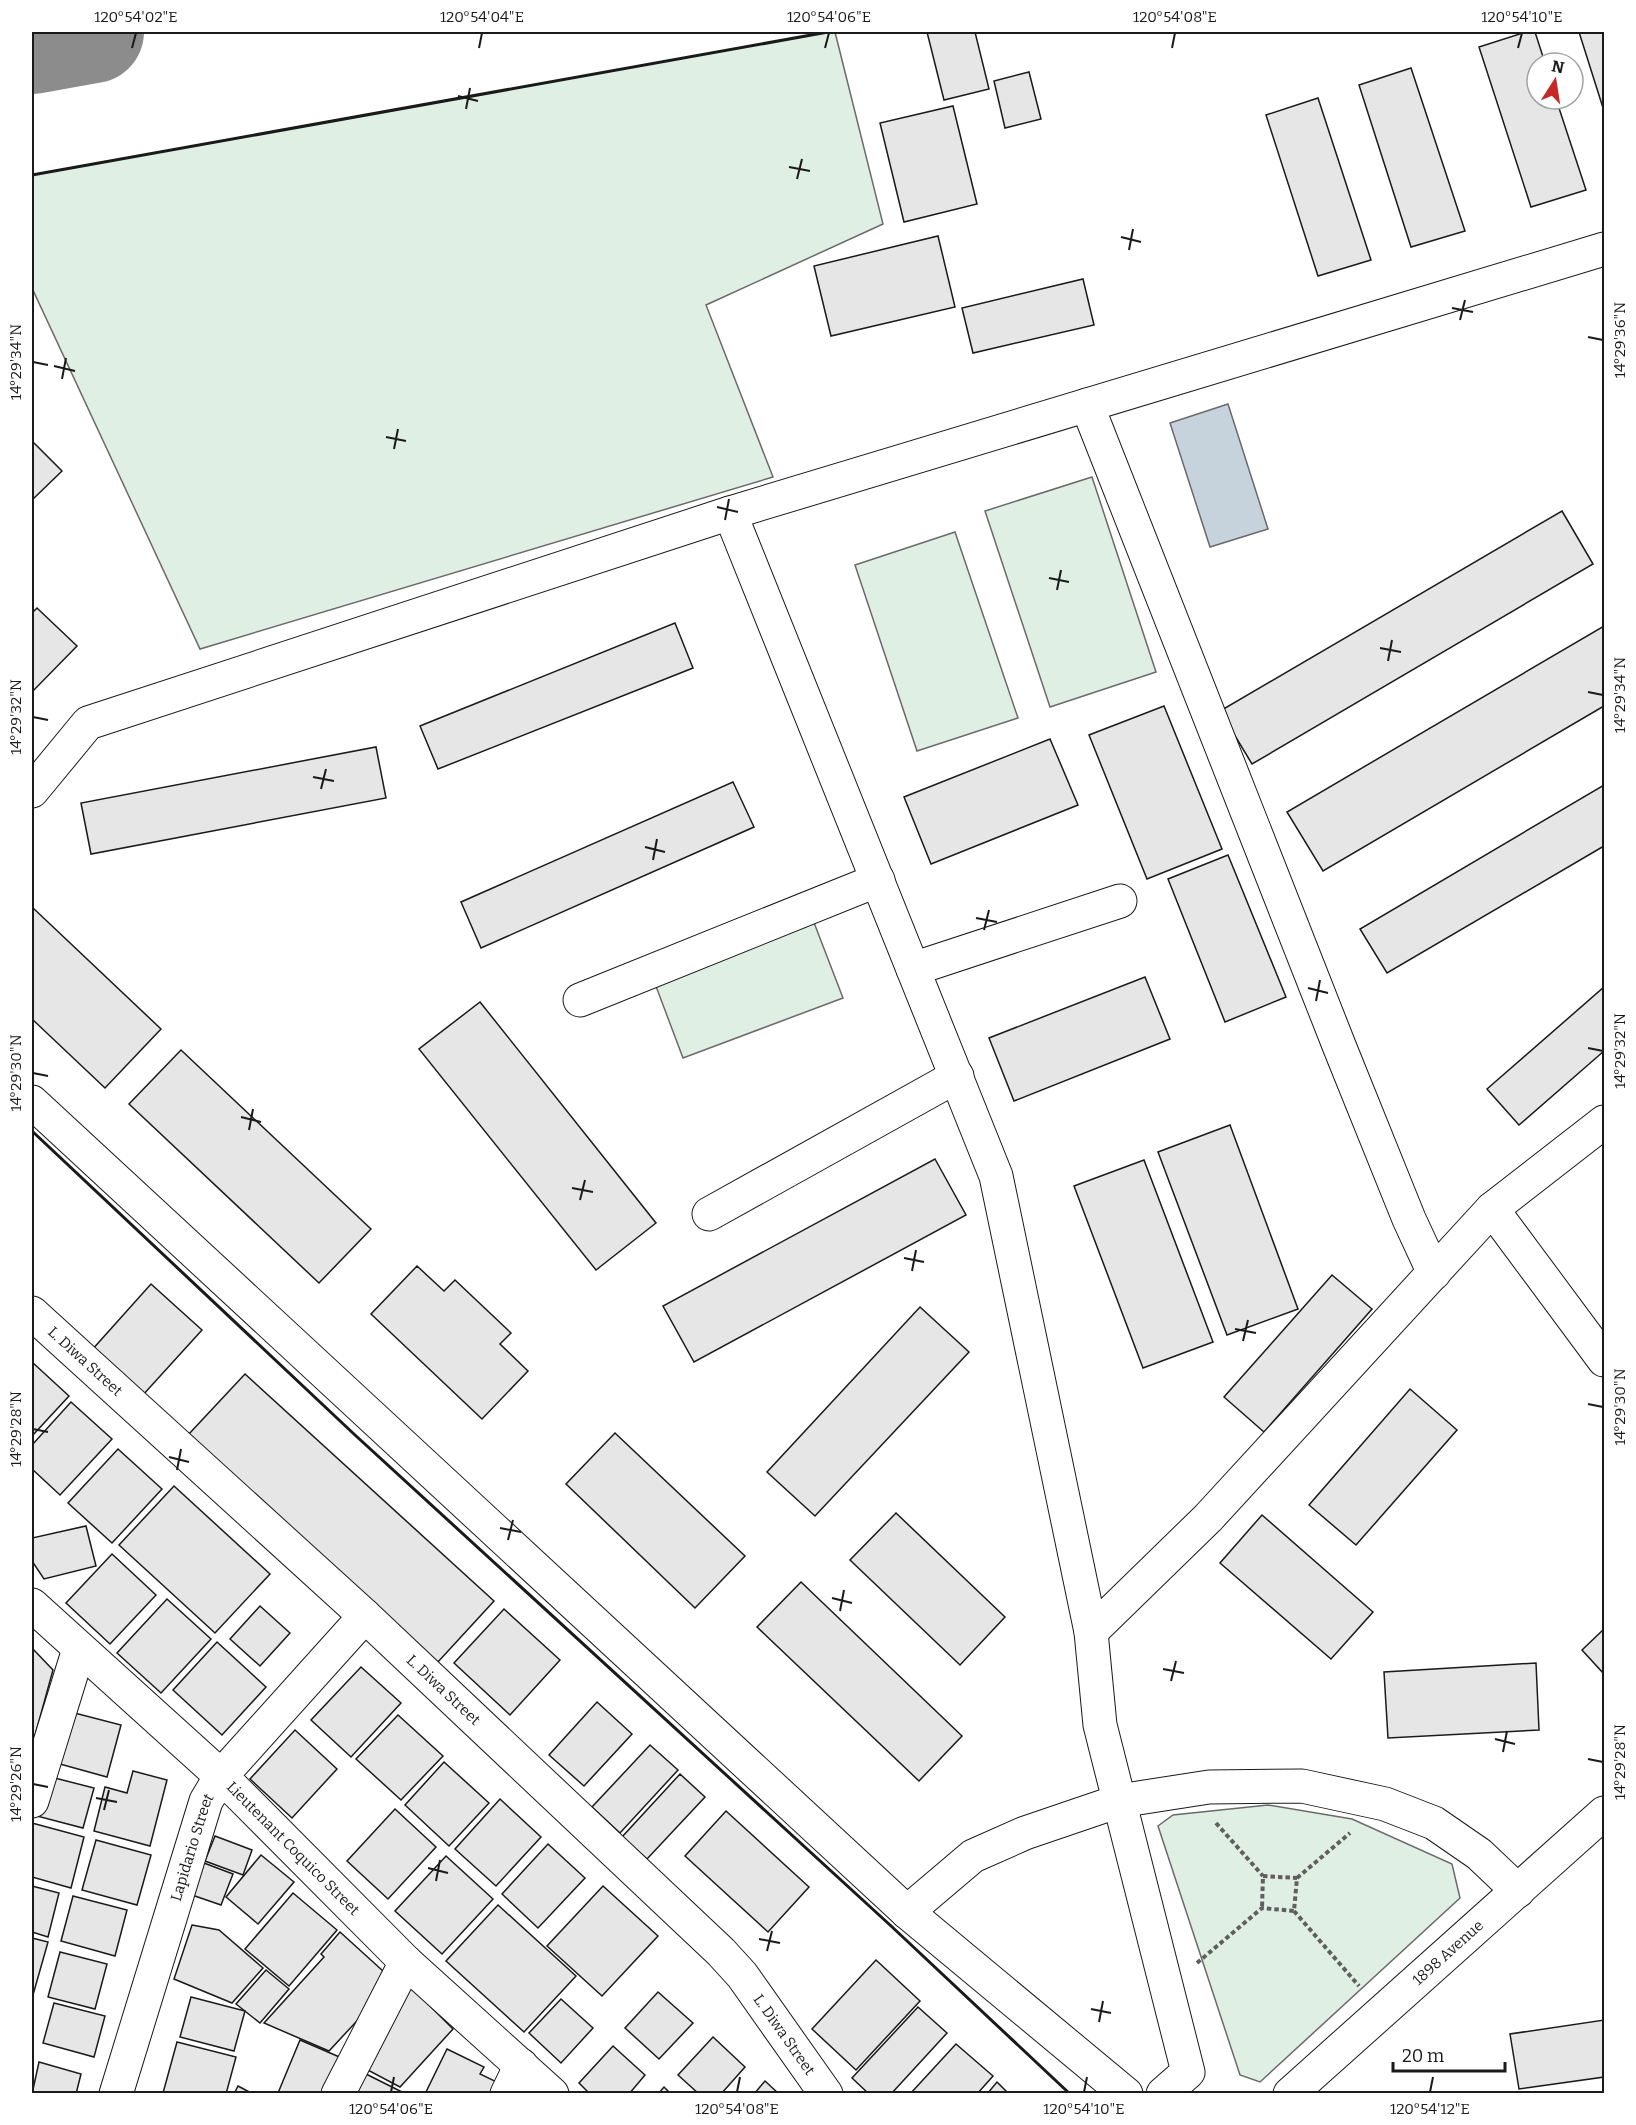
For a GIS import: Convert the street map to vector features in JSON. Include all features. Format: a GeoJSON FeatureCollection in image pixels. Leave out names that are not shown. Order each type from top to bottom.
{"type":"FeatureCollection","features":[{"type":"Feature","properties":{"kind":"street"},"geometry":{"type":"LineString","coordinates":[[32,790],[88,723],[730,513],[1605,249]]}},
{"type":"Feature","properties":{"kind":"street"},"geometry":{"type":"LineString","coordinates":[[1087,405],[1340,1048],[1409,1219],[1434,1273]]}},
{"type":"Feature","properties":{"kind":"street"},"geometry":{"type":"LineString","coordinates":[[730,513],[996,1176],[1091,1632],[1100,1725],[1188,2072],[1163,2094]]}},
{"type":"Feature","properties":{"kind":"street"},"geometry":{"type":"LineString","coordinates":[[580,1000],[878,880]]}},
{"type":"Feature","properties":{"kind":"street"},"geometry":{"type":"LineString","coordinates":[[913,969],[1120,901]]}},
{"type":"Feature","properties":{"kind":"street"},"geometry":{"type":"LineString","coordinates":[[709,1214],[957,1077]]}},
{"type":"Feature","properties":{"kind":"street"},"geometry":{"type":"LineString","coordinates":[[32,1102],[907,1912],[1126,2094]]}},
{"type":"Feature","properties":{"kind":"street"},"geometry":{"type":"LineString","coordinates":[[1091,1632],[1208,1518],[1492,1209],[1605,1122]]}},
{"type":"Feature","properties":{"kind":"street"},"geometry":{"type":"LineString","coordinates":[[1492,1209],[1605,1360]]}},
{"type":"Feature","properties":{"kind":"street","name":"L. Diwa Street"},"geometry":{"type":"LineString","coordinates":[[32,1313],[364,1616],[721,1952],[742,1975],[826,2094]]}},
{"type":"Feature","properties":{"kind":"street","name":"Lieutenant Coquico Street"},"geometry":{"type":"LineString","coordinates":[[32,1605],[220,1776],[406,1962],[514,2079],[552,2094]]}},
{"type":"Feature","properties":{"kind":"street","name":"Lapidario Street"},"geometry":{"type":"LineString","coordinates":[[116,2094],[206,1802],[220,1776],[364,1616]]}},
{"type":"Feature","properties":{"kind":"street"},"geometry":{"type":"LineString","coordinates":[[32,1801],[40,1745],[79,1648]]}},
{"type":"Feature","properties":{"kind":"street"},"geometry":{"type":"LineString","coordinates":[[907,1912],[973,1856],[1025,1833],[1119,1801],[1209,1787],[1302,1786],[1385,1804],[1434,1823],[1479,1854],[1518,1891]]}},
{"type":"Feature","properties":{"kind":"street","name":"1898 Avenue"},"geometry":{"type":"LineString","coordinates":[[1290,2094],[1605,1813]]}},
{"type":"Feature","properties":{"kind":"street"},"geometry":{"type":"LineString","coordinates":[[338,2094],[406,1962]]}},
{"type":"Feature","properties":{"kind":"path"},"geometry":{"type":"LineString","coordinates":[[1209,1787],[1215,1821],[1263,1876],[1262,1908]]}},
{"type":"Feature","properties":{"kind":"path"},"geometry":{"type":"LineString","coordinates":[[1263,1876],[1297,1878],[1385,1804]]}},
{"type":"Feature","properties":{"kind":"path"},"geometry":{"type":"LineString","coordinates":[[1294,1911],[1297,1878]]}},
{"type":"Feature","properties":{"kind":"path"},"geometry":{"type":"LineString","coordinates":[[1167,1988],[1262,1908],[1294,1911],[1380,2012]]}},
{"type":"Feature","properties":{"kind":"green space"},"geometry":{"type":"Polygon","coordinates":[[[835,32],[883,224],[706,305],[773,477],[200,649],[32,288],[32,175],[835,32]]]}},
{"type":"Feature","properties":{"kind":"green space"},"geometry":{"type":"Polygon","coordinates":[[[1092,477],[1156,672],[1050,707],[985,511],[1092,477]]]}},
{"type":"Feature","properties":{"kind":"green space"},"geometry":{"type":"Polygon","coordinates":[[[955,532],[1018,718],[917,751],[855,565],[955,532]]]}},
{"type":"Feature","properties":{"kind":"green space"},"geometry":{"type":"Polygon","coordinates":[[[813,920],[843,998],[683,1058],[654,981],[813,920]]]}},
{"type":"Feature","properties":{"kind":"green space"},"geometry":{"type":"Polygon","coordinates":[[[1268,1805],[1352,1819],[1452,1864],[1460,1898],[1260,2082],[1240,2075],[1158,1826],[1173,1815],[1268,1805]]]}},
{"type":"Feature","properties":{"kind":"shaded area"},"geometry":{"type":"Polygon","coordinates":[[[1228,404],[1268,529],[1210,547],[1170,423],[1228,404]]]}},
{"type":"Feature","properties":{"kind":"building"},"geometry":{"type":"Polygon","coordinates":[[[927,32],[975,32],[989,89],[944,100],[927,32]]]}},
{"type":"Feature","properties":{"kind":"building"},"geometry":{"type":"Polygon","coordinates":[[[1526,32],[1535,32],[1541,51],[1525,51],[1525,111],[1560,111],[1586,190],[1531,207],[1479,47],[1526,32]]]}},
{"type":"Feature","properties":{"kind":"building"},"geometry":{"type":"Polygon","coordinates":[[[1579,32],[1604,32],[1604,111],[1579,32]]]}},
{"type":"Feature","properties":{"kind":"building"},"geometry":{"type":"Polygon","coordinates":[[[1411,68],[1465,231],[1411,247],[1359,85],[1411,68]]]}},
{"type":"Feature","properties":{"kind":"building"},"geometry":{"type":"Polygon","coordinates":[[[1029,72],[1041,119],[1005,128],[994,81],[1029,72]]]}},
{"type":"Feature","properties":{"kind":"building"},"geometry":{"type":"Polygon","coordinates":[[[1318,98],[1371,260],[1318,276],[1266,115],[1318,98]]]}},
{"type":"Feature","properties":{"kind":"building"},"geometry":{"type":"Polygon","coordinates":[[[953,106],[977,204],[904,222],[880,123],[953,106]]]}},
{"type":"Feature","properties":{"kind":"building"},"geometry":{"type":"Polygon","coordinates":[[[938,236],[955,307],[831,336],[814,266],[938,236]]]}},
{"type":"Feature","properties":{"kind":"building"},"geometry":{"type":"Polygon","coordinates":[[[1083,279],[1094,325],[973,353],[962,308],[1083,279]]]}},
{"type":"Feature","properties":{"kind":"building"},"geometry":{"type":"Polygon","coordinates":[[[32,441],[62,471],[32,500],[32,441]]]}},
{"type":"Feature","properties":{"kind":"building"},"geometry":{"type":"Polygon","coordinates":[[[1562,511],[1593,564],[1252,764],[1220,711],[1562,511]]]}},
{"type":"Feature","properties":{"kind":"building"},"geometry":{"type":"Polygon","coordinates":[[[37,608],[77,646],[32,692],[32,613],[37,608]]]}},
{"type":"Feature","properties":{"kind":"building"},"geometry":{"type":"Polygon","coordinates":[[[675,623],[693,668],[438,769],[420,726],[675,623]]]}},
{"type":"Feature","properties":{"kind":"building"},"geometry":{"type":"Polygon","coordinates":[[[1604,626],[1604,706],[1323,871],[1287,812],[1604,626]]]}},
{"type":"Feature","properties":{"kind":"building"},"geometry":{"type":"Polygon","coordinates":[[[1164,706],[1222,849],[1147,879],[1089,735],[1164,706]]]}},
{"type":"Feature","properties":{"kind":"building"},"geometry":{"type":"Polygon","coordinates":[[[1050,739],[1078,805],[931,864],[904,797],[1050,739]]]}},
{"type":"Feature","properties":{"kind":"building"},"geometry":{"type":"Polygon","coordinates":[[[376,747],[386,798],[91,854],[81,803],[376,747]]]}},
{"type":"Feature","properties":{"kind":"building"},"geometry":{"type":"Polygon","coordinates":[[[733,782],[754,827],[481,948],[461,902],[733,782]]]}},
{"type":"Feature","properties":{"kind":"building"},"geometry":{"type":"Polygon","coordinates":[[[1604,785],[1604,846],[1387,973],[1360,929],[1604,785]]]}},
{"type":"Feature","properties":{"kind":"building"},"geometry":{"type":"Polygon","coordinates":[[[1228,855],[1286,997],[1225,1022],[1168,879],[1228,855]]]}},
{"type":"Feature","properties":{"kind":"building"},"geometry":{"type":"Polygon","coordinates":[[[32,907],[161,1029],[105,1088],[32,1019],[32,907]]]}},
{"type":"Feature","properties":{"kind":"building"},"geometry":{"type":"Polygon","coordinates":[[[1145,977],[1170,1039],[1014,1101],[989,1038],[1145,977]]]}},
{"type":"Feature","properties":{"kind":"building"},"geometry":{"type":"Polygon","coordinates":[[[1604,987],[1604,1051],[1519,1125],[1487,1089],[1604,987]]]}},
{"type":"Feature","properties":{"kind":"building"},"geometry":{"type":"Polygon","coordinates":[[[480,1002],[656,1223],[596,1270],[419,1049],[480,1002]]]}},
{"type":"Feature","properties":{"kind":"building"},"geometry":{"type":"Polygon","coordinates":[[[181,1050],[371,1229],[319,1283],[129,1104],[181,1050]]]}},
{"type":"Feature","properties":{"kind":"building"},"geometry":{"type":"Polygon","coordinates":[[[1230,1125],[1298,1309],[1227,1335],[1158,1152],[1230,1125]]]}},
{"type":"Feature","properties":{"kind":"building"},"geometry":{"type":"Polygon","coordinates":[[[935,1159],[966,1215],[694,1362],[663,1306],[935,1159]]]}},
{"type":"Feature","properties":{"kind":"building"},"geometry":{"type":"Polygon","coordinates":[[[1144,1160],[1213,1342],[1143,1368],[1074,1186],[1144,1160]]]}},
{"type":"Feature","properties":{"kind":"building"},"geometry":{"type":"Polygon","coordinates":[[[417,1266],[444,1291],[455,1280],[511,1333],[500,1344],[528,1371],[482,1419],[371,1314],[417,1266]]]}},
{"type":"Feature","properties":{"kind":"building"},"geometry":{"type":"Polygon","coordinates":[[[1332,1275],[1372,1309],[1264,1432],[1224,1397],[1332,1275]]]}},
{"type":"Feature","properties":{"kind":"building"},"geometry":{"type":"Polygon","coordinates":[[[151,1284],[202,1330],[142,1396],[91,1351],[151,1284]]]}},
{"type":"Feature","properties":{"kind":"building"},"geometry":{"type":"Polygon","coordinates":[[[920,1307],[969,1352],[815,1516],[767,1472],[920,1307]]]}},
{"type":"Feature","properties":{"kind":"building"},"geometry":{"type":"Polygon","coordinates":[[[32,1362],[69,1396],[32,1436],[32,1362]]]}},
{"type":"Feature","properties":{"kind":"building"},"geometry":{"type":"Polygon","coordinates":[[[245,1374],[494,1601],[437,1663],[188,1435],[245,1374]]]}},
{"type":"Feature","properties":{"kind":"building"},"geometry":{"type":"Polygon","coordinates":[[[1410,1389],[1457,1430],[1356,1545],[1309,1505],[1410,1389]]]}},
{"type":"Feature","properties":{"kind":"building"},"geometry":{"type":"Polygon","coordinates":[[[71,1402],[112,1439],[60,1495],[32,1469],[32,1445],[71,1402]]]}},
{"type":"Feature","properties":{"kind":"building"},"geometry":{"type":"Polygon","coordinates":[[[615,1433],[745,1556],[695,1608],[566,1484],[615,1433]]]}},
{"type":"Feature","properties":{"kind":"building"},"geometry":{"type":"Polygon","coordinates":[[[118,1449],[162,1489],[112,1543],[68,1503],[118,1449]]]}},
{"type":"Feature","properties":{"kind":"building"},"geometry":{"type":"Polygon","coordinates":[[[174,1486],[270,1574],[215,1633],[119,1545],[174,1486]]]}},
{"type":"Feature","properties":{"kind":"building"},"geometry":{"type":"Polygon","coordinates":[[[896,1513],[1005,1617],[960,1665],[850,1560],[896,1513]]]}},
{"type":"Feature","properties":{"kind":"building"},"geometry":{"type":"Polygon","coordinates":[[[1262,1515],[1373,1612],[1331,1659],[1220,1563],[1262,1515]]]}},
{"type":"Feature","properties":{"kind":"building"},"geometry":{"type":"Polygon","coordinates":[[[86,1526],[96,1566],[44,1579],[32,1561],[32,1538],[86,1526]]]}},
{"type":"Feature","properties":{"kind":"building"},"geometry":{"type":"Polygon","coordinates":[[[112,1554],[156,1595],[110,1644],[66,1603],[112,1554]]]}},
{"type":"Feature","properties":{"kind":"building"},"geometry":{"type":"Polygon","coordinates":[[[801,1582],[962,1736],[919,1781],[757,1627],[801,1582]]]}},
{"type":"Feature","properties":{"kind":"building"},"geometry":{"type":"Polygon","coordinates":[[[167,1599],[211,1639],[161,1693],[117,1653],[167,1599]]]}},
{"type":"Feature","properties":{"kind":"building"},"geometry":{"type":"Polygon","coordinates":[[[260,1606],[290,1633],[260,1666],[230,1639],[260,1606]]]}},
{"type":"Feature","properties":{"kind":"building"},"geometry":{"type":"Polygon","coordinates":[[[504,1609],[560,1660],[510,1715],[454,1663],[504,1609]]]}},
{"type":"Feature","properties":{"kind":"building"},"geometry":{"type":"Polygon","coordinates":[[[1604,1629],[1604,1674],[1582,1650],[1604,1629]]]}},
{"type":"Feature","properties":{"kind":"building"},"geometry":{"type":"Polygon","coordinates":[[[217,1642],[266,1687],[222,1735],[173,1690],[217,1642]]]}},
{"type":"Feature","properties":{"kind":"building"},"geometry":{"type":"Polygon","coordinates":[[[32,1648],[53,1670],[34,1739],[32,1738],[32,1648]]]}},
{"type":"Feature","properties":{"kind":"building"},"geometry":{"type":"Polygon","coordinates":[[[1536,1663],[1539,1730],[1388,1738],[1384,1672],[1536,1663]]]}},
{"type":"Feature","properties":{"kind":"building"},"geometry":{"type":"Polygon","coordinates":[[[361,1667],[401,1703],[351,1757],[311,1720],[361,1667]]]}},
{"type":"Feature","properties":{"kind":"building"},"geometry":{"type":"Polygon","coordinates":[[[597,1702],[632,1734],[584,1786],[549,1755],[597,1702]]]}},
{"type":"Feature","properties":{"kind":"building"},"geometry":{"type":"Polygon","coordinates":[[[63,1710],[121,1725],[107,1777],[49,1761],[63,1710]]]}},
{"type":"Feature","properties":{"kind":"building"},"geometry":{"type":"Polygon","coordinates":[[[398,1715],[443,1756],[401,1800],[356,1759],[398,1715]]]}},
{"type":"Feature","properties":{"kind":"building"},"geometry":{"type":"Polygon","coordinates":[[[295,1730],[337,1769],[292,1818],[250,1779],[295,1730]]]}},
{"type":"Feature","properties":{"kind":"building"},"geometry":{"type":"Polygon","coordinates":[[[650,1745],[678,1770],[620,1833],[592,1807],[650,1745]]]}},
{"type":"Feature","properties":{"kind":"building"},"geometry":{"type":"Polygon","coordinates":[[[444,1762],[489,1803],[449,1846],[405,1805],[444,1762]]]}},
{"type":"Feature","properties":{"kind":"building"},"geometry":{"type":"Polygon","coordinates":[[[133,1771],[167,1780],[150,1846],[94,1831],[105,1787],[127,1793],[133,1771]]]}},
{"type":"Feature","properties":{"kind":"building"},"geometry":{"type":"Polygon","coordinates":[[[680,1774],[705,1797],[647,1859],[622,1837],[680,1774]]]}},
{"type":"Feature","properties":{"kind":"building"},"geometry":{"type":"Polygon","coordinates":[[[43,1775],[94,1788],[83,1828],[33,1815],[43,1775]]]}},
{"type":"Feature","properties":{"kind":"building"},"geometry":{"type":"Polygon","coordinates":[[[500,1799],[541,1837],[496,1886],[455,1849],[500,1799]]]}},
{"type":"Feature","properties":{"kind":"building"},"geometry":{"type":"Polygon","coordinates":[[[395,1809],[436,1847],[388,1899],[347,1861],[395,1809]]]}},
{"type":"Feature","properties":{"kind":"building"},"geometry":{"type":"Polygon","coordinates":[[[726,1811],[809,1887],[768,1932],[685,1856],[726,1811]]]}},
{"type":"Feature","properties":{"kind":"building"},"geometry":{"type":"Polygon","coordinates":[[[32,1823],[84,1837],[71,1888],[32,1877],[32,1823]]]}},
{"type":"Feature","properties":{"kind":"building"},"geometry":{"type":"Polygon","coordinates":[[[215,1836],[252,1850],[243,1875],[205,1861],[215,1836]]]}},
{"type":"Feature","properties":{"kind":"building"},"geometry":{"type":"Polygon","coordinates":[[[96,1840],[151,1855],[137,1905],[82,1890],[96,1840]]]}},
{"type":"Feature","properties":{"kind":"building"},"geometry":{"type":"Polygon","coordinates":[[[548,1844],[585,1878],[538,1928],[502,1894],[548,1844]]]}},
{"type":"Feature","properties":{"kind":"building"},"geometry":{"type":"Polygon","coordinates":[[[261,1855],[294,1882],[258,1924],[226,1897],[261,1855]]]}},
{"type":"Feature","properties":{"kind":"building"},"geometry":{"type":"Polygon","coordinates":[[[446,1856],[493,1899],[442,1954],[395,1911],[446,1856]]]}},
{"type":"Feature","properties":{"kind":"building"},"geometry":{"type":"Polygon","coordinates":[[[204,1863],[233,1874],[221,1905],[192,1895],[204,1863]]]}},
{"type":"Feature","properties":{"kind":"building"},"geometry":{"type":"Polygon","coordinates":[[[32,1886],[59,1893],[48,1937],[32,1932],[32,1886]]]}},
{"type":"Feature","properties":{"kind":"building"},"geometry":{"type":"Polygon","coordinates":[[[603,1886],[658,1936],[602,1996],[547,1946],[603,1886]]]}},
{"type":"Feature","properties":{"kind":"building"},"geometry":{"type":"Polygon","coordinates":[[[293,1893],[337,1930],[289,1986],[245,1949],[293,1893]]]}},
{"type":"Feature","properties":{"kind":"building"},"geometry":{"type":"Polygon","coordinates":[[[73,1896],[127,1910],[115,1956],[61,1941],[73,1896]]]}},
{"type":"Feature","properties":{"kind":"building"},"geometry":{"type":"Polygon","coordinates":[[[498,1905],[576,1976],[524,2032],[446,1961],[498,1905]]]}},
{"type":"Feature","properties":{"kind":"building"},"geometry":{"type":"Polygon","coordinates":[[[192,1925],[219,1930],[263,1968],[232,2003],[174,1979],[192,1925]]]}},
{"type":"Feature","properties":{"kind":"building"},"geometry":{"type":"Polygon","coordinates":[[[340,1932],[394,1981],[329,2051],[264,2023],[324,1957],[321,1954],[340,1932]]]}},
{"type":"Feature","properties":{"kind":"building"},"geometry":{"type":"Polygon","coordinates":[[[32,1938],[48,1942],[33,1995],[32,1995],[32,1938]]]}},
{"type":"Feature","properties":{"kind":"building"},"geometry":{"type":"Polygon","coordinates":[[[60,1952],[107,1964],[95,2009],[48,1997],[60,1952]]]}},
{"type":"Feature","properties":{"kind":"building"},"geometry":{"type":"Polygon","coordinates":[[[876,1960],[920,2001],[856,2070],[812,2029],[876,1960]]]}},
{"type":"Feature","properties":{"kind":"building"},"geometry":{"type":"Polygon","coordinates":[[[266,1970],[289,1989],[260,2023],[236,2004],[266,1970]]]}},
{"type":"Feature","properties":{"kind":"building"},"geometry":{"type":"Polygon","coordinates":[[[410,1986],[453,2029],[400,2087],[362,2067],[410,1986]]]}},
{"type":"Feature","properties":{"kind":"building"},"geometry":{"type":"Polygon","coordinates":[[[658,1992],[693,2023],[659,2059],[625,2028],[658,1992]]]}},
{"type":"Feature","properties":{"kind":"building"},"geometry":{"type":"Polygon","coordinates":[[[191,1997],[245,2011],[234,2051],[180,2037],[191,1997]]]}},
{"type":"Feature","properties":{"kind":"building"},"geometry":{"type":"Polygon","coordinates":[[[561,1999],[593,2028],[561,2063],[529,2033],[561,1999]]]}},
{"type":"Feature","properties":{"kind":"building"},"geometry":{"type":"Polygon","coordinates":[[[54,2003],[105,2016],[94,2057],[43,2043],[54,2003]]]}},
{"type":"Feature","properties":{"kind":"building"},"geometry":{"type":"Polygon","coordinates":[[[918,2007],[947,2033],[891,2094],[869,2094],[852,2078],[918,2007]]]}},
{"type":"Feature","properties":{"kind":"building"},"geometry":{"type":"Polygon","coordinates":[[[1604,2020],[1604,2077],[1519,2089],[1510,2034],[1604,2020]]]}},
{"type":"Feature","properties":{"kind":"building"},"geometry":{"type":"Polygon","coordinates":[[[713,2037],[745,2067],[721,2094],[699,2094],[678,2075],[713,2037]]]}},
{"type":"Feature","properties":{"kind":"building"},"geometry":{"type":"Polygon","coordinates":[[[300,2040],[344,2059],[330,2094],[278,2093],[300,2040]]]}},
{"type":"Feature","properties":{"kind":"building"},"geometry":{"type":"Polygon","coordinates":[[[177,2042],[236,2057],[226,2094],[163,2093],[177,2042]]]}},
{"type":"Feature","properties":{"kind":"building"},"geometry":{"type":"Polygon","coordinates":[[[956,2044],[993,2076],[977,2094],[910,2094],[956,2044]]]}},
{"type":"Feature","properties":{"kind":"building"},"geometry":{"type":"Polygon","coordinates":[[[613,2046],[645,2075],[629,2094],[590,2094],[579,2083],[613,2046]]]}},
{"type":"Feature","properties":{"kind":"building"},"geometry":{"type":"Polygon","coordinates":[[[447,2049],[484,2067],[480,2074],[501,2084],[497,2094],[425,2094],[447,2049]]]}},
{"type":"Feature","properties":{"kind":"building"},"geometry":{"type":"Polygon","coordinates":[[[39,2062],[81,2074],[76,2094],[32,2094],[39,2062]]]}},
{"type":"Feature","properties":{"kind":"building"},"geometry":{"type":"Polygon","coordinates":[[[358,2070],[406,2094],[346,2094],[358,2070]]]}},
{"type":"Feature","properties":{"kind":"building"},"geometry":{"type":"Polygon","coordinates":[[[765,2081],[779,2094],[754,2094],[765,2081]]]}},
{"type":"Feature","properties":{"kind":"building"},"geometry":{"type":"Polygon","coordinates":[[[997,2082],[1009,2094],[987,2094],[997,2082]]]}},
{"type":"Feature","properties":{"kind":"building"},"geometry":{"type":"Polygon","coordinates":[[[238,2086],[253,2094],[234,2094],[238,2086]]]}},
{"type":"Feature","properties":{"kind":"building"},"geometry":{"type":"Polygon","coordinates":[[[664,2087],[671,2094],[658,2094],[664,2087]]]}},
{"type":"Feature","properties":{"kind":"taxiway"},"geometry":{"type":"LineString","coordinates":[[32,43],[93,32]]}},
{"type":"Feature","properties":{"kind":"wall"},"geometry":{"type":"LineString","coordinates":[[32,175],[828,32]]}},
{"type":"Feature","properties":{"kind":"wall"},"geometry":{"type":"LineString","coordinates":[[32,1131],[355,1435],[890,1925],[1070,2094]]}}]}
